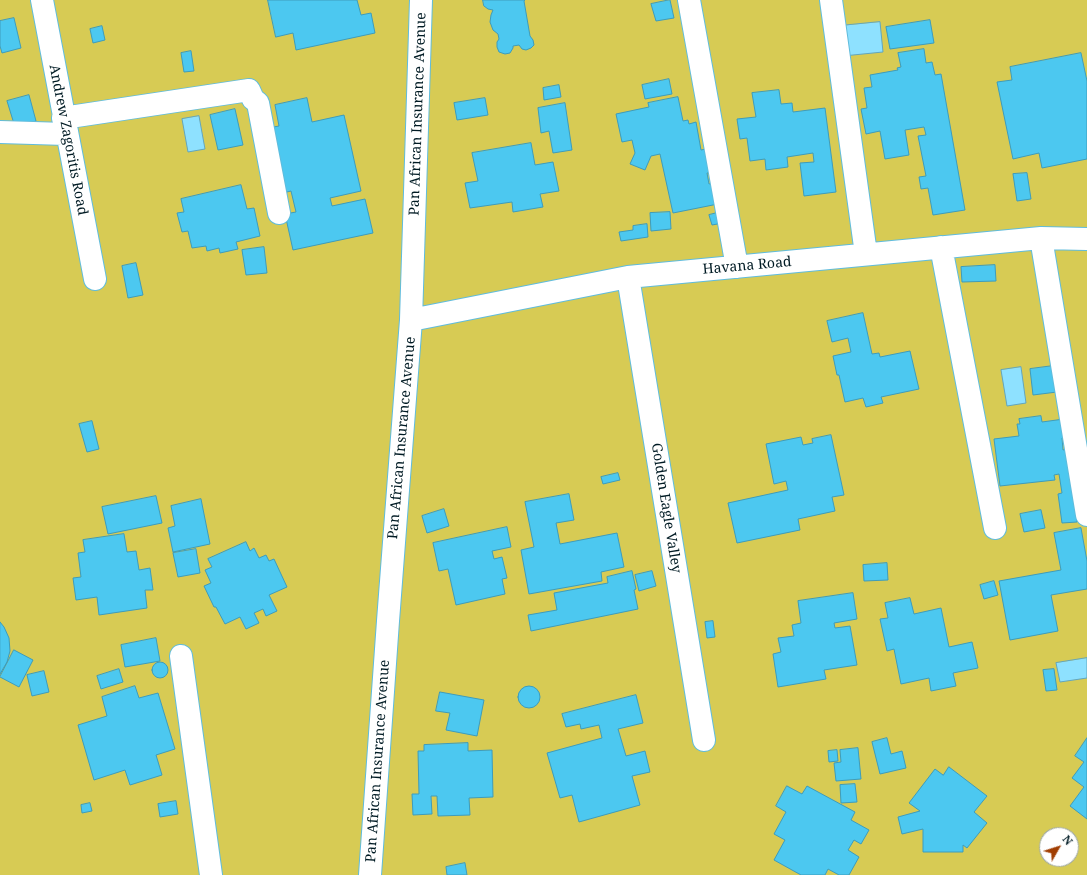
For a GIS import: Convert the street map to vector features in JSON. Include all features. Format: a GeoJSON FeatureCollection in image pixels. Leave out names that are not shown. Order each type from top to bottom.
{"type":"FeatureCollection","features":[{"type":"Feature","properties":{"kind":"street","name":"Andrew Zagoritis Road"},"geometry":{"type":"LineString","coordinates":[[42,0],[95,279]]}},
{"type":"Feature","properties":{"kind":"street","name":"Pan African Insurance Avenue"},"geometry":{"type":"LineString","coordinates":[[370,875],[387,628],[411,320],[421,0]]}},
{"type":"Feature","properties":{"kind":"street"},"geometry":{"type":"LineString","coordinates":[[689,0],[737,267]]}},
{"type":"Feature","properties":{"kind":"street"},"geometry":{"type":"LineString","coordinates":[[831,0],[866,254]]}},
{"type":"Feature","properties":{"kind":"street"},"geometry":{"type":"LineString","coordinates":[[0,132],[65,126],[249,90],[258,103],[279,213]]}},
{"type":"Feature","properties":{"kind":"street"},"geometry":{"type":"LineString","coordinates":[[1041,238],[1087,515]]}},
{"type":"Feature","properties":{"kind":"street","name":"Havana Road"},"geometry":{"type":"LineString","coordinates":[[411,320],[628,277],[1041,238],[1087,239]]}},
{"type":"Feature","properties":{"kind":"street"},"geometry":{"type":"LineString","coordinates":[[942,247],[995,528]]}},
{"type":"Feature","properties":{"kind":"street","name":"Golden Eagle Valley"},"geometry":{"type":"LineString","coordinates":[[628,277],[704,740]]}},
{"type":"Feature","properties":{"kind":"street"},"geometry":{"type":"LineString","coordinates":[[181,656],[211,875]]}},
{"type":"Feature","properties":{"kind":"shaded area"},"geometry":{"type":"Polygon","coordinates":[[[0,0],[1087,0],[1087,875],[0,875],[0,0]]]}},
{"type":"Feature","properties":{"kind":"water"},"geometry":{"type":"Polygon","coordinates":[[[880,22],[883,52],[843,56],[839,26],[880,22]]]}},
{"type":"Feature","properties":{"kind":"water"},"geometry":{"type":"Polygon","coordinates":[[[199,116],[205,149],[188,152],[182,119],[199,116]]]}},
{"type":"Feature","properties":{"kind":"water"},"geometry":{"type":"Polygon","coordinates":[[[1021,367],[1026,403],[1007,406],[1001,370],[1021,367]]]}},
{"type":"Feature","properties":{"kind":"water"},"geometry":{"type":"Polygon","coordinates":[[[1087,658],[1087,678],[1060,682],[1056,663],[1087,658]]]}},
{"type":"Feature","properties":{"kind":"building"},"geometry":{"type":"Polygon","coordinates":[[[268,0],[357,0],[361,15],[371,13],[375,33],[296,50],[293,33],[276,37],[268,0]]]}},
{"type":"Feature","properties":{"kind":"building"},"geometry":{"type":"Polygon","coordinates":[[[483,0],[525,0],[530,36],[534,45],[526,50],[522,49],[519,45],[513,46],[510,53],[505,54],[499,52],[497,47],[497,42],[499,39],[498,34],[493,30],[490,22],[493,10],[484,6],[483,0]]]}},
{"type":"Feature","properties":{"kind":"building"},"geometry":{"type":"Polygon","coordinates":[[[670,0],[674,18],[656,21],[651,4],[670,0]]]}},
{"type":"Feature","properties":{"kind":"building"},"geometry":{"type":"Polygon","coordinates":[[[14,18],[21,48],[2,53],[0,46],[0,21],[14,18]]]}},
{"type":"Feature","properties":{"kind":"building"},"geometry":{"type":"Polygon","coordinates":[[[930,20],[934,43],[890,49],[886,27],[930,20]]]}},
{"type":"Feature","properties":{"kind":"building"},"geometry":{"type":"Polygon","coordinates":[[[102,26],[105,40],[93,43],[90,29],[102,26]]]}},
{"type":"Feature","properties":{"kind":"building"},"geometry":{"type":"Polygon","coordinates":[[[924,49],[926,63],[932,62],[935,75],[941,74],[965,210],[933,215],[928,188],[921,189],[919,177],[926,176],[918,136],[926,135],[924,127],[905,130],[909,155],[885,159],[880,131],[866,134],[861,109],[867,108],[864,88],[872,87],[870,75],[898,70],[897,68],[901,67],[898,53],[924,49]]]}},
{"type":"Feature","properties":{"kind":"building"},"geometry":{"type":"Polygon","coordinates":[[[191,51],[194,71],[184,72],[181,53],[191,51]]]}},
{"type":"Feature","properties":{"kind":"building"},"geometry":{"type":"Polygon","coordinates":[[[1081,53],[1087,81],[1087,159],[1042,168],[1039,153],[1013,159],[997,82],[1012,80],[1010,67],[1081,53]]]}},
{"type":"Feature","properties":{"kind":"building"},"geometry":{"type":"Polygon","coordinates":[[[669,79],[672,94],[645,99],[642,85],[669,79]]]}},
{"type":"Feature","properties":{"kind":"building"},"geometry":{"type":"Polygon","coordinates":[[[559,85],[561,97],[544,100],[543,88],[559,85]]]}},
{"type":"Feature","properties":{"kind":"building"},"geometry":{"type":"Polygon","coordinates":[[[779,90],[781,104],[792,103],[793,112],[825,108],[836,192],[804,196],[800,163],[814,162],[813,153],[787,157],[788,167],[766,170],[765,159],[750,161],[747,138],[740,139],[737,119],[756,117],[752,93],[779,90]]]}},
{"type":"Feature","properties":{"kind":"building"},"geometry":{"type":"Polygon","coordinates":[[[29,95],[36,121],[15,127],[7,101],[29,95]]]}},
{"type":"Feature","properties":{"kind":"building"},"geometry":{"type":"Polygon","coordinates":[[[678,97],[683,121],[688,120],[689,124],[696,122],[701,150],[711,148],[716,171],[707,173],[709,184],[713,183],[718,204],[673,213],[660,154],[651,156],[645,170],[630,164],[635,153],[632,140],[622,142],[616,114],[649,107],[648,103],[678,97]]]}},
{"type":"Feature","properties":{"kind":"building"},"geometry":{"type":"Polygon","coordinates":[[[307,98],[312,122],[344,115],[361,191],[330,198],[332,206],[365,199],[373,233],[293,250],[285,214],[296,212],[291,191],[283,193],[268,128],[279,126],[275,105],[307,98]]]}},
{"type":"Feature","properties":{"kind":"building"},"geometry":{"type":"Polygon","coordinates":[[[485,98],[488,115],[457,120],[454,103],[485,98]]]}},
{"type":"Feature","properties":{"kind":"building"},"geometry":{"type":"Polygon","coordinates":[[[565,103],[572,150],[553,153],[549,131],[541,133],[538,108],[565,103]]]}},
{"type":"Feature","properties":{"kind":"building"},"geometry":{"type":"Polygon","coordinates":[[[235,109],[243,145],[218,150],[210,115],[235,109]]]}},
{"type":"Feature","properties":{"kind":"building"},"geometry":{"type":"Polygon","coordinates":[[[531,143],[535,165],[553,162],[559,191],[540,194],[543,207],[513,212],[512,202],[470,208],[465,183],[478,181],[472,153],[531,143]]]}},
{"type":"Feature","properties":{"kind":"building"},"geometry":{"type":"Polygon","coordinates":[[[1027,173],[1031,199],[1017,201],[1013,174],[1027,173]]]}},
{"type":"Feature","properties":{"kind":"building"},"geometry":{"type":"Polygon","coordinates":[[[241,185],[247,209],[254,208],[260,236],[236,242],[238,249],[220,253],[219,248],[207,251],[206,246],[192,248],[188,231],[182,232],[177,213],[184,212],[181,199],[241,185]]]}},
{"type":"Feature","properties":{"kind":"building"},"geometry":{"type":"Polygon","coordinates":[[[670,212],[671,229],[651,231],[650,213],[670,212]]]}},
{"type":"Feature","properties":{"kind":"building"},"geometry":{"type":"Polygon","coordinates":[[[721,212],[723,223],[712,225],[709,215],[721,212]]]}},
{"type":"Feature","properties":{"kind":"building"},"geometry":{"type":"Polygon","coordinates":[[[647,224],[648,237],[621,241],[619,232],[633,230],[633,226],[647,224]]]}},
{"type":"Feature","properties":{"kind":"building"},"geometry":{"type":"Polygon","coordinates":[[[264,247],[267,273],[246,275],[242,250],[264,247]]]}},
{"type":"Feature","properties":{"kind":"building"},"geometry":{"type":"Polygon","coordinates":[[[136,263],[143,295],[128,298],[122,266],[136,263]]]}},
{"type":"Feature","properties":{"kind":"building"},"geometry":{"type":"Polygon","coordinates":[[[995,265],[996,281],[962,282],[961,267],[995,265]]]}},
{"type":"Feature","properties":{"kind":"building"},"geometry":{"type":"Polygon","coordinates":[[[863,313],[872,354],[879,353],[880,357],[910,351],[919,389],[881,397],[883,403],[866,407],[863,398],[845,402],[833,356],[851,352],[848,338],[832,342],[827,321],[863,313]]]}},
{"type":"Feature","properties":{"kind":"building"},"geometry":{"type":"Polygon","coordinates":[[[1053,366],[1057,392],[1033,395],[1030,369],[1053,366]]]}},
{"type":"Feature","properties":{"kind":"building"},"geometry":{"type":"Polygon","coordinates":[[[1041,416],[1042,422],[1064,419],[1066,438],[1062,438],[1063,450],[1072,448],[1077,522],[1062,523],[1058,494],[1062,493],[1059,474],[1054,475],[1055,480],[1000,486],[994,439],[1019,436],[1017,424],[1020,424],[1019,419],[1041,416]]]}},
{"type":"Feature","properties":{"kind":"building"},"geometry":{"type":"Polygon","coordinates":[[[92,421],[99,449],[87,452],[79,424],[92,421]]]}},
{"type":"Feature","properties":{"kind":"building"},"geometry":{"type":"Polygon","coordinates":[[[831,435],[844,495],[832,497],[835,511],[798,519],[800,530],[737,543],[728,503],[788,490],[786,481],[774,484],[766,444],[801,437],[803,445],[813,443],[812,439],[831,435]]]}},
{"type":"Feature","properties":{"kind":"building"},"geometry":{"type":"Polygon","coordinates":[[[618,473],[620,480],[603,484],[601,477],[618,473]]]}},
{"type":"Feature","properties":{"kind":"building"},"geometry":{"type":"Polygon","coordinates":[[[569,494],[574,520],[556,523],[560,544],[617,533],[624,567],[601,572],[602,581],[529,594],[521,550],[534,547],[525,502],[569,494]]]}},
{"type":"Feature","properties":{"kind":"building"},"geometry":{"type":"Polygon","coordinates":[[[156,496],[162,523],[108,534],[102,507],[156,496]]]}},
{"type":"Feature","properties":{"kind":"building"},"geometry":{"type":"Polygon","coordinates":[[[201,499],[210,544],[173,552],[168,528],[175,526],[171,506],[201,499]]]}},
{"type":"Feature","properties":{"kind":"building"},"geometry":{"type":"Polygon","coordinates":[[[444,509],[449,526],[427,533],[422,516],[444,509]]]}},
{"type":"Feature","properties":{"kind":"building"},"geometry":{"type":"Polygon","coordinates":[[[1041,510],[1045,528],[1024,532],[1020,514],[1041,510]]]}},
{"type":"Feature","properties":{"kind":"building"},"geometry":{"type":"Polygon","coordinates":[[[507,527],[511,547],[492,551],[494,559],[502,557],[507,578],[502,579],[505,594],[456,605],[448,569],[439,571],[433,543],[507,527]]]}},
{"type":"Feature","properties":{"kind":"building"},"geometry":{"type":"Polygon","coordinates":[[[1081,528],[1087,561],[1087,589],[1051,595],[1058,631],[1010,640],[999,581],[1061,570],[1054,533],[1081,528]]]}},
{"type":"Feature","properties":{"kind":"building"},"geometry":{"type":"Polygon","coordinates":[[[124,534],[127,552],[136,551],[139,570],[150,568],[153,590],[145,590],[147,608],[99,615],[97,597],[76,600],[73,578],[81,577],[78,553],[85,552],[83,540],[124,534]]]}},
{"type":"Feature","properties":{"kind":"building"},"geometry":{"type":"Polygon","coordinates":[[[246,542],[250,551],[254,548],[259,558],[266,555],[269,561],[274,559],[287,587],[269,595],[277,611],[266,616],[263,609],[254,613],[259,623],[246,629],[240,617],[225,624],[216,607],[214,607],[204,586],[211,583],[205,570],[212,567],[208,559],[246,542]]]}},
{"type":"Feature","properties":{"kind":"building"},"geometry":{"type":"Polygon","coordinates":[[[196,549],[200,573],[178,577],[173,553],[196,549]]]}},
{"type":"Feature","properties":{"kind":"building"},"geometry":{"type":"Polygon","coordinates":[[[887,563],[888,580],[864,581],[863,565],[887,563]]]}},
{"type":"Feature","properties":{"kind":"building"},"geometry":{"type":"Polygon","coordinates":[[[632,571],[638,609],[531,631],[528,615],[557,610],[554,593],[608,583],[607,577],[632,571]]]}},
{"type":"Feature","properties":{"kind":"building"},"geometry":{"type":"Polygon","coordinates":[[[652,571],[656,586],[639,591],[635,575],[652,571]]]}},
{"type":"Feature","properties":{"kind":"building"},"geometry":{"type":"Polygon","coordinates":[[[994,581],[998,595],[984,599],[980,585],[994,581]]]}},
{"type":"Feature","properties":{"kind":"building"},"geometry":{"type":"Polygon","coordinates":[[[853,593],[857,619],[834,623],[835,628],[850,626],[857,665],[824,670],[826,679],[778,687],[773,654],[781,652],[778,638],[794,636],[792,625],[801,623],[798,601],[853,593]]]}},
{"type":"Feature","properties":{"kind":"building"},"geometry":{"type":"Polygon","coordinates":[[[910,598],[914,614],[941,608],[949,647],[972,642],[978,668],[953,673],[956,686],[931,691],[929,678],[901,684],[894,649],[887,651],[880,619],[888,618],[885,603],[910,598]]]}},
{"type":"Feature","properties":{"kind":"building"},"geometry":{"type":"Polygon","coordinates":[[[713,621],[715,637],[707,638],[705,622],[713,621]]]}},
{"type":"Feature","properties":{"kind":"building"},"geometry":{"type":"Polygon","coordinates":[[[0,622],[9,638],[10,651],[7,662],[0,674],[0,622]]]}},
{"type":"Feature","properties":{"kind":"building"},"geometry":{"type":"Polygon","coordinates":[[[156,638],[160,661],[125,667],[121,645],[156,638]]]}},
{"type":"Feature","properties":{"kind":"building"},"geometry":{"type":"Polygon","coordinates":[[[14,650],[33,660],[19,687],[0,677],[14,650]]]}},
{"type":"Feature","properties":{"kind":"building"},"geometry":{"type":"Polygon","coordinates":[[[160,662],[166,664],[168,670],[166,676],[160,678],[154,676],[152,670],[154,664],[160,662]]]}},
{"type":"Feature","properties":{"kind":"building"},"geometry":{"type":"Polygon","coordinates":[[[119,669],[123,682],[101,689],[97,676],[119,669]]]}},
{"type":"Feature","properties":{"kind":"building"},"geometry":{"type":"Polygon","coordinates":[[[1054,669],[1057,690],[1046,691],[1043,670],[1054,669]]]}},
{"type":"Feature","properties":{"kind":"building"},"geometry":{"type":"Polygon","coordinates":[[[44,671],[49,692],[32,696],[27,675],[44,671]]]}},
{"type":"Feature","properties":{"kind":"building"},"geometry":{"type":"Polygon","coordinates":[[[135,686],[139,698],[158,693],[175,749],[156,755],[162,775],[130,785],[125,770],[94,780],[78,725],[107,716],[102,697],[135,686]]]}},
{"type":"Feature","properties":{"kind":"building"},"geometry":{"type":"Polygon","coordinates":[[[529,686],[537,689],[540,697],[537,705],[529,708],[521,705],[518,697],[521,689],[529,686]]]}},
{"type":"Feature","properties":{"kind":"building"},"geometry":{"type":"Polygon","coordinates":[[[440,692],[484,700],[477,736],[446,730],[450,713],[436,711],[440,692]]]}},
{"type":"Feature","properties":{"kind":"building"},"geometry":{"type":"Polygon","coordinates":[[[636,695],[643,723],[618,729],[626,756],[645,751],[650,772],[632,776],[640,805],[579,822],[572,795],[560,798],[547,753],[602,738],[599,725],[581,729],[580,724],[566,727],[562,714],[636,695]]]}},
{"type":"Feature","properties":{"kind":"building"},"geometry":{"type":"Polygon","coordinates":[[[887,738],[891,754],[902,751],[906,768],[880,774],[872,742],[887,738]]]}},
{"type":"Feature","properties":{"kind":"building"},"geometry":{"type":"Polygon","coordinates":[[[1087,738],[1087,819],[1070,806],[1084,787],[1072,778],[1084,762],[1075,756],[1087,738]]]}},
{"type":"Feature","properties":{"kind":"building"},"geometry":{"type":"Polygon","coordinates":[[[468,743],[468,751],[492,750],[493,797],[469,798],[470,815],[438,816],[437,796],[431,796],[432,814],[413,815],[412,794],[419,794],[418,751],[424,751],[424,745],[468,743]]]}},
{"type":"Feature","properties":{"kind":"building"},"geometry":{"type":"Polygon","coordinates":[[[858,748],[861,779],[836,781],[834,763],[841,762],[840,750],[858,748]]]}},
{"type":"Feature","properties":{"kind":"building"},"geometry":{"type":"Polygon","coordinates":[[[837,750],[838,761],[829,762],[828,751],[837,750]]]}},
{"type":"Feature","properties":{"kind":"building"},"geometry":{"type":"Polygon","coordinates":[[[949,767],[987,796],[974,812],[987,823],[967,848],[963,845],[963,852],[923,852],[923,829],[902,834],[898,817],[920,811],[909,803],[935,769],[943,775],[949,767]]]}},
{"type":"Feature","properties":{"kind":"building"},"geometry":{"type":"Polygon","coordinates":[[[855,784],[857,802],[841,803],[840,785],[855,784]]]}},
{"type":"Feature","properties":{"kind":"building"},"geometry":{"type":"Polygon","coordinates":[[[787,786],[802,794],[807,786],[855,812],[851,820],[869,830],[861,844],[854,840],[848,850],[859,857],[849,875],[839,875],[828,869],[825,875],[801,875],[774,860],[785,840],[774,834],[786,812],[776,806],[787,786]]]}},
{"type":"Feature","properties":{"kind":"building"},"geometry":{"type":"Polygon","coordinates":[[[176,801],[178,814],[160,817],[158,804],[176,801]]]}},
{"type":"Feature","properties":{"kind":"building"},"geometry":{"type":"Polygon","coordinates":[[[90,803],[92,811],[82,813],[81,805],[90,803]]]}},
{"type":"Feature","properties":{"kind":"building"},"geometry":{"type":"Polygon","coordinates":[[[465,863],[467,875],[447,875],[446,867],[465,863]]]}}]}
